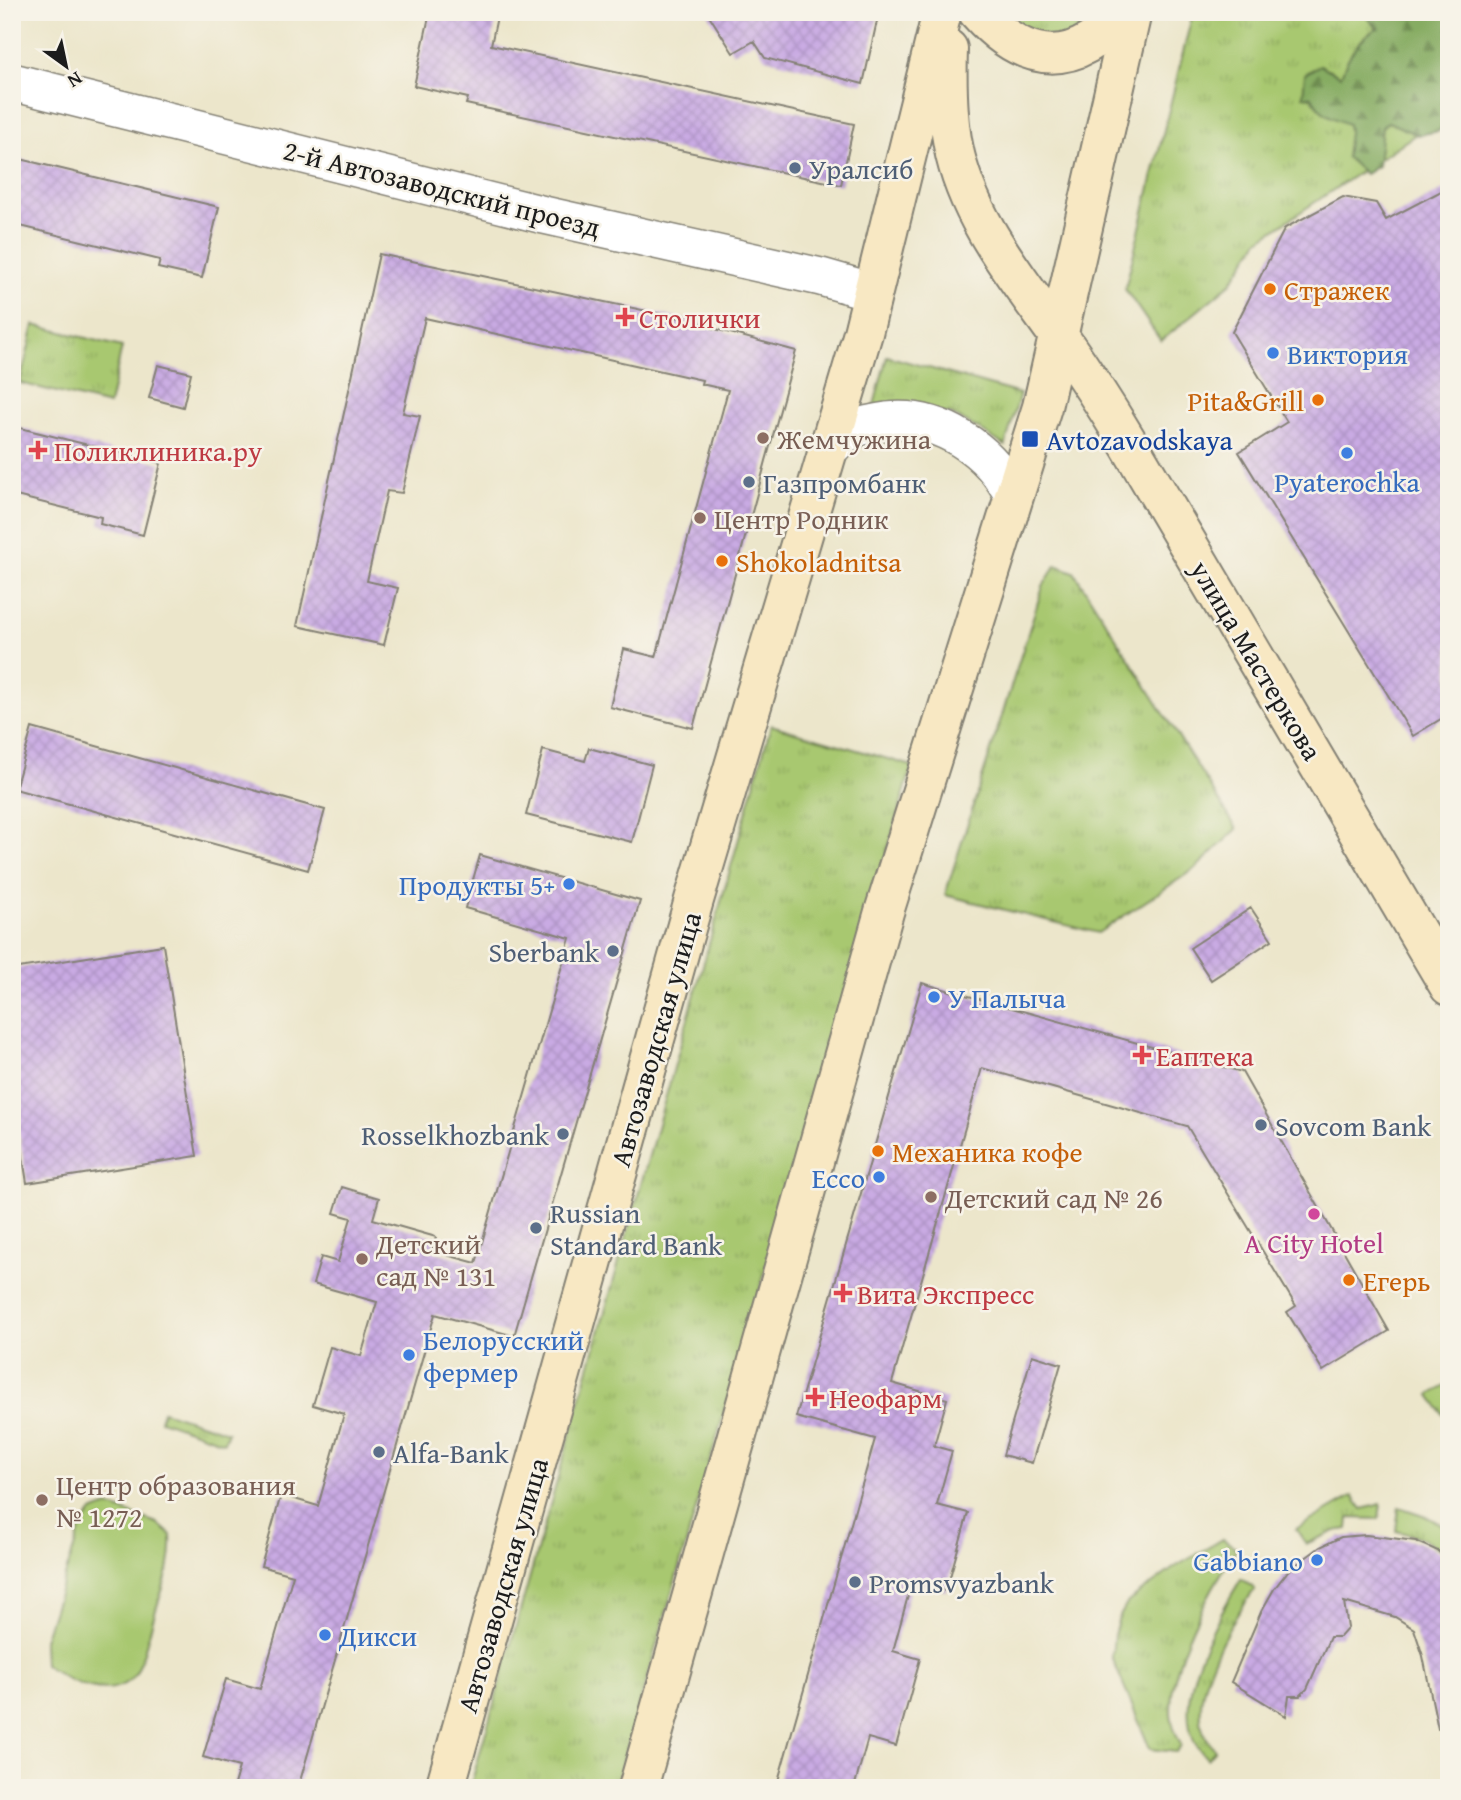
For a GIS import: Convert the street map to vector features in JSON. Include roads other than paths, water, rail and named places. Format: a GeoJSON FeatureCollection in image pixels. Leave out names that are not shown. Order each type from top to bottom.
{"type":"FeatureCollection","features":[{"type":"Feature","properties":{"kind":"main road","name":"Автозаводская улица"},"geometry":{"type":"LineString","coordinates":[[445,1788],[694,900],[863,333],[942,12]]}},
{"type":"Feature","properties":{"kind":"main road","name":"улица Мастеркова"},"geometry":{"type":"LineString","coordinates":[[949,12],[947,101],[953,146],[965,185],[986,229],[1128,440],[1449,986]]}},
{"type":"Feature","properties":{"kind":"main road"},"geometry":{"type":"LineString","coordinates":[[978,12],[1007,40],[1046,53],[1079,50],[1098,39],[1123,12]]}},
{"type":"Feature","properties":{"kind":"main road"},"geometry":{"type":"LineString","coordinates":[[638,1788],[884,912],[1042,407],[1132,12]]}},
{"type":"Feature","properties":{"kind":"street","name":"2-й Автозаводский проезд"},"geometry":{"type":"LineString","coordinates":[[12,82],[544,215],[821,277],[873,292]]}},
{"type":"Feature","properties":{"kind":"street"},"geometry":{"type":"LineString","coordinates":[[829,449],[850,431],[872,423],[900,420],[925,423],[943,428],[971,445],[1006,480],[1014,497]]}},
{"type":"Feature","properties":{"kind":"place","name":"Уралсиб"},"geometry":{"type":"Point","coordinates":[795,168]}},
{"type":"Feature","properties":{"kind":"place","name":"Стражек"},"geometry":{"type":"Point","coordinates":[1270,289]}},
{"type":"Feature","properties":{"kind":"place","name":"Столички"},"geometry":{"type":"Point","coordinates":[625,317]}},
{"type":"Feature","properties":{"kind":"place","name":"Виктория"},"geometry":{"type":"Point","coordinates":[1273,353]}},
{"type":"Feature","properties":{"kind":"place","name":"Pita&Grill"},"geometry":{"type":"Point","coordinates":[1318,400]}},
{"type":"Feature","properties":{"kind":"place","name":"Жемчужина"},"geometry":{"type":"Point","coordinates":[763,438]}},
{"type":"Feature","properties":{"kind":"place","name":"Avtozavodskaya"},"geometry":{"type":"Point","coordinates":[1030,439]}},
{"type":"Feature","properties":{"kind":"place","name":"Поликлиника.ру"},"geometry":{"type":"Point","coordinates":[38,450]}},
{"type":"Feature","properties":{"kind":"place","name":"Pyaterochka"},"geometry":{"type":"Point","coordinates":[1347,453]}},
{"type":"Feature","properties":{"kind":"place","name":"Газпромбанк"},"geometry":{"type":"Point","coordinates":[749,482]}},
{"type":"Feature","properties":{"kind":"place","name":"Центр Родник"},"geometry":{"type":"Point","coordinates":[700,518]}},
{"type":"Feature","properties":{"kind":"place","name":"Shokoladnitsa"},"geometry":{"type":"Point","coordinates":[722,561]}},
{"type":"Feature","properties":{"kind":"place","name":"Продукты 5+"},"geometry":{"type":"Point","coordinates":[569,884]}},
{"type":"Feature","properties":{"kind":"place","name":"Sberbank"},"geometry":{"type":"Point","coordinates":[613,951]}},
{"type":"Feature","properties":{"kind":"place","name":"У Палыча"},"geometry":{"type":"Point","coordinates":[934,997]}},
{"type":"Feature","properties":{"kind":"place","name":"Еаптека"},"geometry":{"type":"Point","coordinates":[1142,1055]}},
{"type":"Feature","properties":{"kind":"place","name":"Sovcom Bank"},"geometry":{"type":"Point","coordinates":[1261,1125]}},
{"type":"Feature","properties":{"kind":"place","name":"Rosselkhozbank"},"geometry":{"type":"Point","coordinates":[563,1134]}},
{"type":"Feature","properties":{"kind":"place","name":"Механика кофе"},"geometry":{"type":"Point","coordinates":[878,1151]}},
{"type":"Feature","properties":{"kind":"place","name":"Ecco"},"geometry":{"type":"Point","coordinates":[879,1177]}},
{"type":"Feature","properties":{"kind":"place","name":"Детский сад № 26"},"geometry":{"type":"Point","coordinates":[931,1197]}},
{"type":"Feature","properties":{"kind":"place","name":"A City Hotel"},"geometry":{"type":"Point","coordinates":[1314,1214]}},
{"type":"Feature","properties":{"kind":"place","name":"Russian Standard Bank"},"geometry":{"type":"Point","coordinates":[536,1228]}},
{"type":"Feature","properties":{"kind":"place","name":"Детский сад № 131"},"geometry":{"type":"Point","coordinates":[362,1259]}},
{"type":"Feature","properties":{"kind":"place","name":"Егерь"},"geometry":{"type":"Point","coordinates":[1349,1280]}},
{"type":"Feature","properties":{"kind":"place","name":"Вита Экспресс"},"geometry":{"type":"Point","coordinates":[843,1293]}},
{"type":"Feature","properties":{"kind":"place","name":"Белорусский фермер"},"geometry":{"type":"Point","coordinates":[409,1355]}},
{"type":"Feature","properties":{"kind":"place","name":"Неофарм"},"geometry":{"type":"Point","coordinates":[815,1397]}},
{"type":"Feature","properties":{"kind":"place","name":"Alfa-Bank"},"geometry":{"type":"Point","coordinates":[379,1452]}},
{"type":"Feature","properties":{"kind":"place","name":"Центр образования № 1272"},"geometry":{"type":"Point","coordinates":[42,1500]}},
{"type":"Feature","properties":{"kind":"place","name":"Gabbiano"},"geometry":{"type":"Point","coordinates":[1317,1560]}},
{"type":"Feature","properties":{"kind":"place","name":"Promsvyazbank"},"geometry":{"type":"Point","coordinates":[855,1582]}},
{"type":"Feature","properties":{"kind":"place","name":"Дикси"},"geometry":{"type":"Point","coordinates":[325,1635]}}]}
